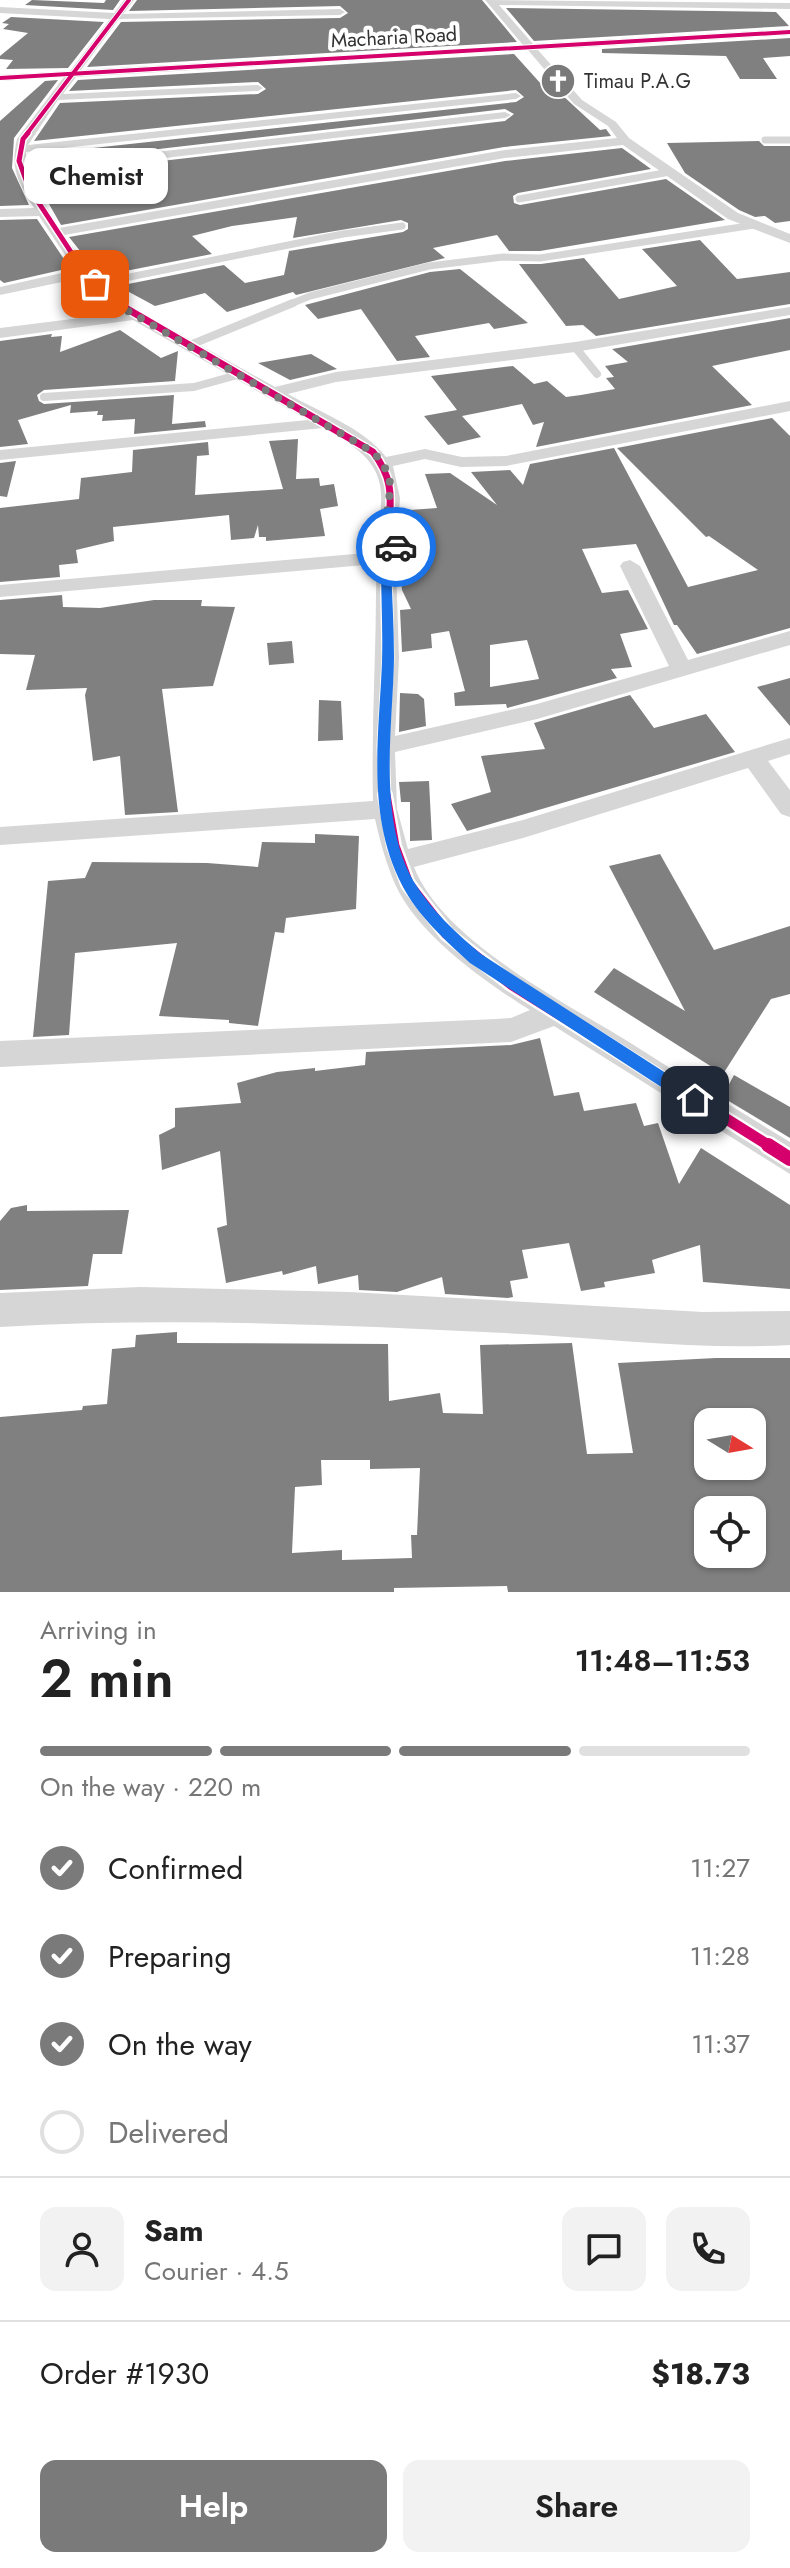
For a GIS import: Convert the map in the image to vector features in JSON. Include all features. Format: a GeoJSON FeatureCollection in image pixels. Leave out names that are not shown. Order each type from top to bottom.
{"type":"FeatureCollection","features":[{"type":"Feature","properties":{"kind":"street"},"geometry":{"type":"LineString","coordinates":[[490,1],[790,6]]}},
{"type":"Feature","properties":{"kind":"street"},"geometry":{"type":"LineString","coordinates":[[490,1],[578,102],[612,124],[625,141],[733,216],[790,239]]}},
{"type":"Feature","properties":{"kind":"street"},"geometry":{"type":"LineString","coordinates":[[0,10],[123,8],[340,12]]}},
{"type":"Feature","properties":{"kind":"street"},"geometry":{"type":"LineString","coordinates":[[123,8],[19,143],[19,164],[44,212],[90,278],[137,315],[327,423],[373,452],[382,463],[390,484],[388,530],[393,560],[383,746],[385,809],[408,884],[447,934],[499,976],[790,1159]]}},
{"type":"Feature","properties":{"kind":"street","name":"Macharia Road"},"geometry":{"type":"LineString","coordinates":[[0,78],[78,68],[790,32]]}},
{"type":"Feature","properties":{"kind":"street"},"geometry":{"type":"LineString","coordinates":[[55,63],[78,68]]}},
{"type":"Feature","properties":{"kind":"street"},"geometry":{"type":"LineString","coordinates":[[57,97],[258,88]]}},
{"type":"Feature","properties":{"kind":"street"},"geometry":{"type":"LineString","coordinates":[[19,143],[516,96]]}},
{"type":"Feature","properties":{"kind":"street"},"geometry":{"type":"LineString","coordinates":[[22,171],[505,115]]}},
{"type":"Feature","properties":{"kind":"street"},"geometry":{"type":"LineString","coordinates":[[57,232],[548,147],[625,141]]}},
{"type":"Feature","properties":{"kind":"street"},"geometry":{"type":"LineString","coordinates":[[0,213],[44,212]]}},
{"type":"Feature","properties":{"kind":"street"},"geometry":{"type":"LineString","coordinates":[[0,291],[41,286],[58,278],[90,278]]}},
{"type":"Feature","properties":{"kind":"street"},"geometry":{"type":"LineString","coordinates":[[273,393],[336,377],[575,347],[790,311]]}},
{"type":"Feature","properties":{"kind":"street"},"geometry":{"type":"LineString","coordinates":[[0,333],[137,315]]}},
{"type":"Feature","properties":{"kind":"street"},"geometry":{"type":"LineString","coordinates":[[382,463],[425,454],[461,462],[506,461],[790,406]]}},
{"type":"Feature","properties":{"kind":"street"},"geometry":{"type":"LineString","coordinates":[[0,455],[327,423]]}},
{"type":"Feature","properties":{"kind":"street"},"geometry":{"type":"LineString","coordinates":[[0,591],[393,560]]}},
{"type":"Feature","properties":{"kind":"street"},"geometry":{"type":"LineString","coordinates":[[0,606],[393,560]]}},
{"type":"Feature","properties":{"kind":"street"},"geometry":{"type":"LineString","coordinates":[[630,566],[682,670]]}},
{"type":"Feature","properties":{"kind":"street"},"geometry":{"type":"LineString","coordinates":[[383,746],[459,733],[790,638]]}},
{"type":"Feature","properties":{"kind":"street"},"geometry":{"type":"LineString","coordinates":[[399,861],[523,829],[790,746]]}},
{"type":"Feature","properties":{"kind":"street"},"geometry":{"type":"LineString","coordinates":[[753,758],[790,808]]}},
{"type":"Feature","properties":{"kind":"street"},"geometry":{"type":"LineString","coordinates":[[0,836],[385,809]]}},
{"type":"Feature","properties":{"kind":"street"},"geometry":{"type":"LineString","coordinates":[[0,1054],[511,1030],[556,1013]]}},
{"type":"Feature","properties":{"kind":"street"},"geometry":{"type":"LineString","coordinates":[[0,1310],[288,1306],[570,1319],[712,1331],[790,1328]]}},
{"type":"Feature","properties":{"kind":"lane"},"geometry":{"type":"LineString","coordinates":[[765,140],[790,140]]}},
{"type":"Feature","properties":{"kind":"lane"},"geometry":{"type":"LineString","coordinates":[[519,199],[670,172]]}},
{"type":"Feature","properties":{"kind":"lane"},"geometry":{"type":"LineString","coordinates":[[190,345],[310,296],[429,266],[503,257],[540,258],[754,225]]}},
{"type":"Feature","properties":{"kind":"lane"},"geometry":{"type":"LineString","coordinates":[[90,278],[402,226]]}},
{"type":"Feature","properties":{"kind":"lane"},"geometry":{"type":"LineString","coordinates":[[575,347],[597,374]]}},
{"type":"Feature","properties":{"kind":"lane"},"geometry":{"type":"LineString","coordinates":[[44,397],[194,387],[241,374]]}},
{"type":"Feature","properties":{"kind":"building"},"geometry":{"type":"Polygon","coordinates":[[[32,0],[104,3],[106,0],[120,0],[113,10],[25,5],[32,0]]]}},
{"type":"Feature","properties":{"kind":"building"},"geometry":{"type":"Polygon","coordinates":[[[137,0],[482,0],[517,42],[87,67],[121,22],[340,18],[348,13],[340,6],[129,11],[137,0]]]}},
{"type":"Feature","properties":{"kind":"building"},"geometry":{"type":"Polygon","coordinates":[[[506,8],[776,12],[789,26],[534,41],[506,8]]]}},
{"type":"Feature","properties":{"kind":"building"},"geometry":{"type":"Polygon","coordinates":[[[11,17],[104,22],[68,68],[6,69],[13,60],[0,59],[0,56],[28,33],[3,29],[9,24],[2,23],[11,17]]]}},
{"type":"Feature","properties":{"kind":"building"},"geometry":{"type":"Polygon","coordinates":[[[790,38],[790,56],[763,58],[777,79],[740,79],[726,56],[602,53],[602,49],[790,38]]]}},
{"type":"Feature","properties":{"kind":"building"},"geometry":{"type":"Polygon","coordinates":[[[514,54],[551,95],[561,94],[600,130],[606,129],[611,136],[504,147],[61,225],[33,176],[505,121],[514,114],[505,109],[29,164],[29,155],[516,102],[524,97],[516,90],[34,141],[60,103],[258,94],[266,89],[258,82],[69,91],[78,80],[514,54]]]}},
{"type":"Feature","properties":{"kind":"building"},"geometry":{"type":"Polygon","coordinates":[[[58,80],[14,138],[12,168],[29,205],[0,206],[0,121],[45,81],[58,80]]]}},
{"type":"Feature","properties":{"kind":"building"},"geometry":{"type":"Polygon","coordinates":[[[759,141],[764,146],[790,146],[790,221],[775,223],[765,216],[755,217],[739,210],[685,173],[667,143],[759,141]]]}},
{"type":"Feature","properties":{"kind":"building"},"geometry":{"type":"Polygon","coordinates":[[[622,148],[651,169],[518,193],[513,196],[514,203],[520,205],[666,179],[725,220],[540,251],[509,251],[497,235],[433,248],[445,258],[296,295],[293,292],[227,312],[205,293],[155,306],[118,286],[224,265],[245,283],[284,275],[289,251],[403,232],[408,229],[408,223],[401,220],[293,238],[297,217],[232,226],[192,236],[212,254],[100,276],[69,237],[505,161],[622,148]]]}},
{"type":"Feature","properties":{"kind":"building"},"geometry":{"type":"Polygon","coordinates":[[[37,219],[70,268],[4,283],[0,280],[0,220],[37,219]]]}},
{"type":"Feature","properties":{"kind":"building"},"geometry":{"type":"Polygon","coordinates":[[[700,240],[737,279],[790,272],[790,304],[596,336],[583,325],[566,326],[519,264],[584,258],[619,299],[677,286],[642,249],[700,240]]]}},
{"type":"Feature","properties":{"kind":"building"},"geometry":{"type":"Polygon","coordinates":[[[460,269],[528,323],[494,329],[489,323],[415,336],[430,357],[397,361],[361,309],[318,319],[305,305],[430,272],[460,269]]]}},
{"type":"Feature","properties":{"kind":"building"},"geometry":{"type":"Polygon","coordinates":[[[790,318],[790,350],[712,366],[752,405],[536,447],[544,422],[533,425],[522,404],[462,416],[481,437],[448,445],[424,416],[457,410],[431,376],[513,366],[534,384],[547,381],[566,397],[581,395],[615,389],[606,378],[614,377],[605,366],[628,362],[612,349],[790,318]]]}},
{"type":"Feature","properties":{"kind":"building"},"geometry":{"type":"Polygon","coordinates":[[[120,330],[161,358],[178,351],[175,381],[44,390],[37,395],[39,401],[44,404],[174,395],[172,424],[205,421],[206,427],[134,434],[135,419],[102,421],[103,415],[97,415],[98,411],[70,413],[71,405],[18,420],[28,444],[0,447],[0,341],[52,334],[51,337],[62,336],[60,352],[120,330]]]}},
{"type":"Feature","properties":{"kind":"building"},"geometry":{"type":"Polygon","coordinates":[[[311,354],[337,369],[290,380],[258,363],[311,354]]]}},
{"type":"Feature","properties":{"kind":"building"},"geometry":{"type":"Polygon","coordinates":[[[772,418],[790,436],[790,628],[697,654],[674,625],[636,544],[582,549],[602,593],[628,590],[648,629],[620,634],[632,667],[611,669],[617,678],[507,708],[506,704],[455,706],[454,693],[465,691],[449,631],[431,634],[432,648],[402,652],[400,610],[411,609],[402,590],[400,568],[414,557],[403,533],[419,533],[410,510],[437,508],[425,474],[450,473],[497,505],[471,472],[510,470],[523,485],[530,464],[614,448],[688,587],[758,570],[709,536],[706,537],[617,448],[772,418]],[[527,640],[490,645],[490,687],[539,679],[527,640]]]}},
{"type":"Feature","properties":{"kind":"building"},"geometry":{"type":"Polygon","coordinates":[[[298,439],[296,479],[319,478],[320,486],[334,484],[338,506],[320,509],[325,536],[266,541],[266,537],[259,537],[258,525],[254,538],[231,540],[229,515],[113,527],[114,541],[76,550],[78,563],[59,565],[60,577],[0,582],[0,508],[79,499],[81,478],[132,472],[133,450],[208,442],[209,455],[197,456],[195,495],[283,489],[269,441],[298,439]]]}},
{"type":"Feature","properties":{"kind":"building"},"geometry":{"type":"Polygon","coordinates":[[[16,461],[7,497],[0,496],[0,463],[16,461]]]}},
{"type":"Feature","properties":{"kind":"building"},"geometry":{"type":"Polygon","coordinates":[[[62,595],[63,607],[100,608],[154,600],[202,600],[201,606],[235,607],[213,686],[162,689],[178,812],[125,815],[120,756],[93,761],[85,695],[87,688],[26,690],[35,655],[0,654],[0,600],[62,595]]]}},
{"type":"Feature","properties":{"kind":"building"},"geometry":{"type":"Polygon","coordinates":[[[292,641],[294,663],[269,665],[267,643],[292,641]]]}},
{"type":"Feature","properties":{"kind":"building"},"geometry":{"type":"Polygon","coordinates":[[[790,678],[790,726],[757,687],[790,678]]]}},
{"type":"Feature","properties":{"kind":"building"},"geometry":{"type":"Polygon","coordinates":[[[400,693],[418,694],[424,699],[426,726],[399,732],[400,693]]]}},
{"type":"Feature","properties":{"kind":"building"},"geometry":{"type":"Polygon","coordinates":[[[630,695],[654,728],[706,714],[735,752],[467,831],[451,804],[491,792],[481,756],[545,749],[534,723],[630,695]]]}},
{"type":"Feature","properties":{"kind":"building"},"geometry":{"type":"Polygon","coordinates":[[[319,700],[341,701],[343,740],[318,741],[319,700]]]}},
{"type":"Feature","properties":{"kind":"building"},"geometry":{"type":"Polygon","coordinates":[[[429,781],[432,840],[410,841],[410,802],[401,802],[399,782],[429,781]]]}},
{"type":"Feature","properties":{"kind":"building"},"geometry":{"type":"Polygon","coordinates":[[[315,834],[359,836],[356,909],[286,918],[284,933],[275,932],[258,1026],[229,1023],[229,1020],[159,1016],[177,943],[75,953],[69,1035],[33,1037],[48,881],[85,878],[92,862],[207,863],[258,867],[262,842],[315,843],[315,834]]]}},
{"type":"Feature","properties":{"kind":"building"},"geometry":{"type":"Polygon","coordinates":[[[660,854],[714,950],[790,926],[790,994],[771,999],[723,1074],[594,992],[614,968],[685,1011],[609,866],[660,854]]]}},
{"type":"Feature","properties":{"kind":"building"},"geometry":{"type":"Polygon","coordinates":[[[540,1038],[554,1096],[579,1092],[584,1111],[636,1103],[644,1126],[658,1123],[679,1184],[701,1148],[790,1205],[790,1289],[703,1282],[700,1245],[652,1260],[655,1273],[604,1282],[605,1287],[581,1291],[569,1243],[522,1250],[528,1278],[510,1281],[513,1297],[508,1298],[445,1294],[442,1277],[397,1292],[359,1290],[358,1275],[318,1284],[316,1266],[283,1275],[282,1271],[226,1283],[217,1228],[227,1225],[220,1151],[162,1170],[159,1135],[175,1127],[175,1108],[241,1103],[237,1083],[277,1072],[365,1065],[366,1052],[511,1045],[540,1038]]]}},
{"type":"Feature","properties":{"kind":"building"},"geometry":{"type":"Polygon","coordinates":[[[734,1075],[790,1107],[790,1138],[722,1097],[734,1075]]]}},
{"type":"Feature","properties":{"kind":"building"},"geometry":{"type":"Polygon","coordinates":[[[27,1205],[27,1211],[129,1210],[122,1254],[93,1254],[88,1286],[0,1290],[0,1221],[11,1208],[27,1205]]]}},
{"type":"Feature","properties":{"kind":"building"},"geometry":{"type":"Polygon","coordinates":[[[177,1332],[177,1343],[388,1344],[389,1401],[440,1393],[443,1413],[483,1414],[480,1345],[572,1343],[587,1454],[633,1453],[618,1363],[790,1358],[790,1592],[508,1592],[507,1586],[394,1588],[394,1592],[0,1592],[0,1417],[82,1410],[83,1406],[107,1404],[112,1349],[135,1347],[136,1335],[177,1332]],[[321,1460],[322,1485],[295,1487],[292,1553],[342,1550],[342,1560],[412,1558],[411,1535],[417,1535],[420,1468],[370,1469],[370,1460],[321,1460]]]}},
{"type":"Feature","properties":{"kind":"cycle path"},"geometry":{"type":"LineString","coordinates":[[129,0],[23,139],[19,161],[22,174],[79,266],[123,308],[351,437],[373,452],[386,469],[391,498],[388,530],[401,556],[386,564],[385,809],[408,884],[447,934],[511,984],[790,1159]]}},
{"type":"Feature","properties":{"kind":"cycle path"},"geometry":{"type":"LineString","coordinates":[[0,78],[790,32]]}},
{"type":"Feature","properties":{"kind":"way so far"},"geometry":{"type":"LineString","coordinates":[[95,284],[123,308],[373,452],[389,476],[391,498],[388,530],[396,547]]}},
{"type":"Feature","properties":{"kind":"place","name":"Timau P.A.G"},"geometry":{"type":"Point","coordinates":[558,81]}},
{"type":"Feature","properties":{"kind":"place","name":"Chemist"},"geometry":{"type":"Point","coordinates":[95,284]}},
{"type":"Feature","properties":{"kind":"route"},"geometry":{"type":"LineString","coordinates":[[396,547],[401,556],[386,564],[388,658],[383,769],[388,826],[408,884],[447,934],[476,959],[695,1100]]}}]}
